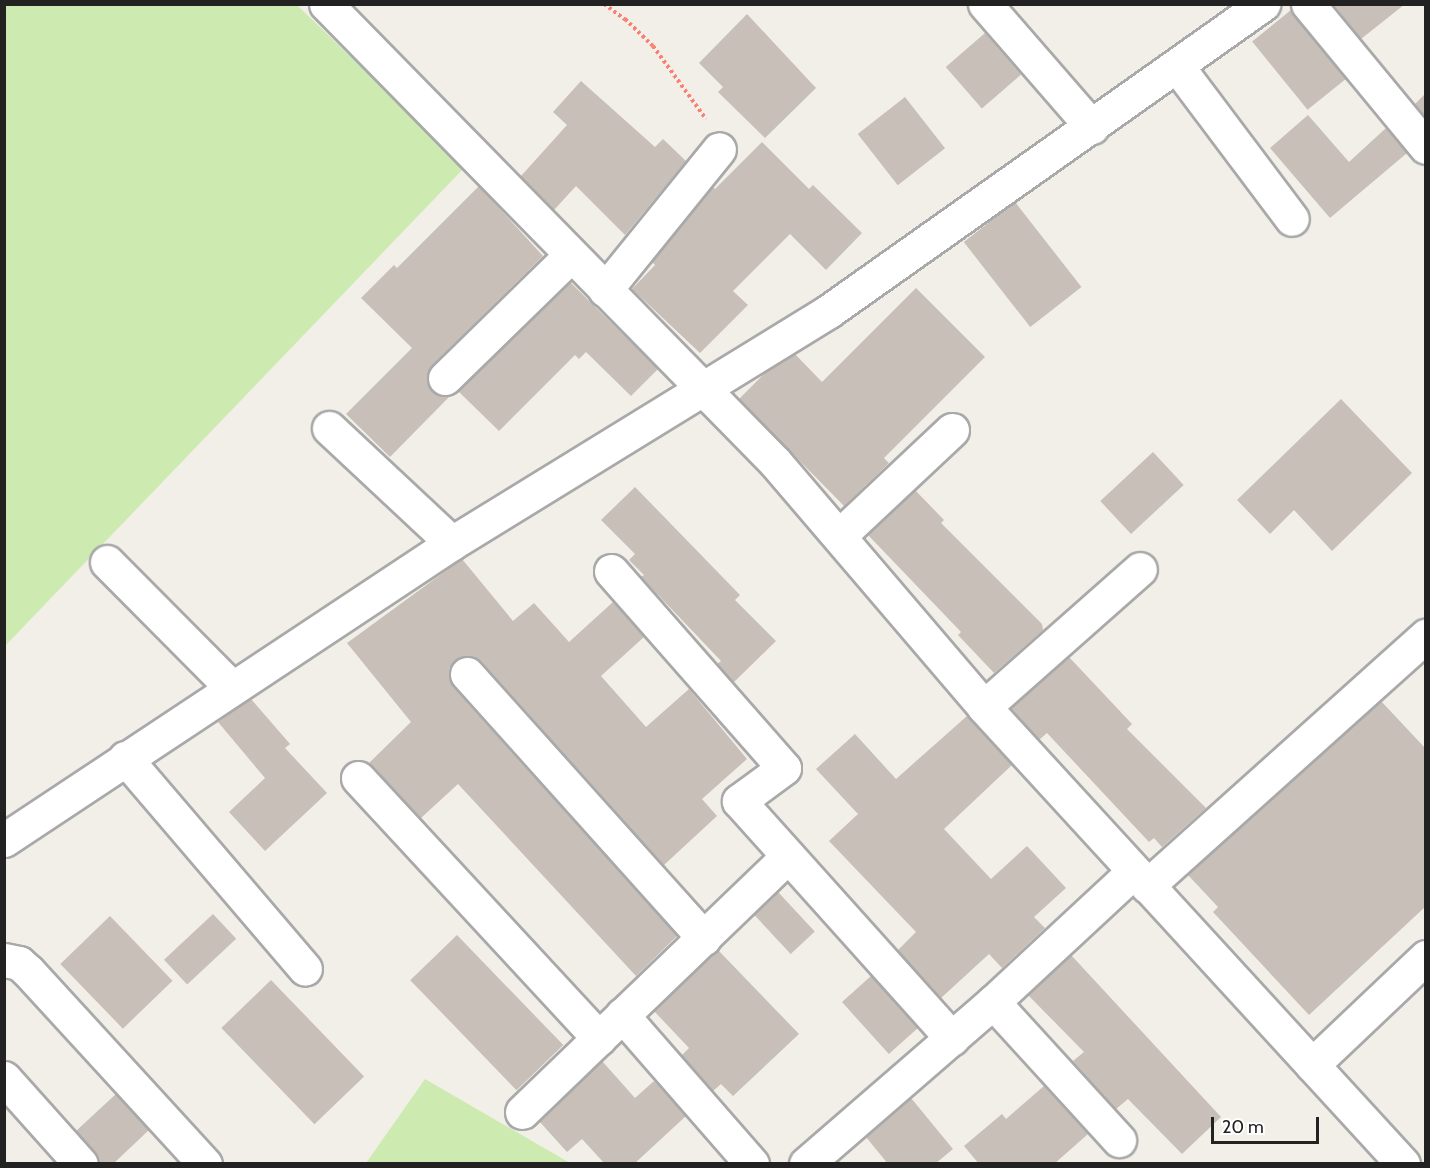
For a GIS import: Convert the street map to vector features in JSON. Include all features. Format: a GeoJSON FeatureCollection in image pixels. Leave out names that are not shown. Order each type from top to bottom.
{"type":"FeatureCollection","features":[{"type":"Feature","properties":{"kind":"street"},"geometry":{"type":"LineString","coordinates":[[326,4],[775,462],[984,708],[1402,1164]]}},
{"type":"Feature","properties":{"kind":"street"},"geometry":{"type":"LineString","coordinates":[[985,4],[1092,127]]}},
{"type":"Feature","properties":{"kind":"street"},"geometry":{"type":"LineString","coordinates":[[4,840],[231,687],[452,543],[829,311],[1263,4]]}},
{"type":"Feature","properties":{"kind":"street"},"geometry":{"type":"LineString","coordinates":[[1308,4],[1425,147]]}},
{"type":"Feature","properties":{"kind":"street"},"geometry":{"type":"LineString","coordinates":[[1177,66],[1292,219]]}},
{"type":"Feature","properties":{"kind":"street"},"geometry":{"type":"LineString","coordinates":[[605,290],[719,149]]}},
{"type":"Feature","properties":{"kind":"street"},"geometry":{"type":"LineString","coordinates":[[445,378],[571,255]]}},
{"type":"Feature","properties":{"kind":"street"},"geometry":{"type":"LineString","coordinates":[[329,429],[452,543]]}},
{"type":"Feature","properties":{"kind":"street"},"geometry":{"type":"LineString","coordinates":[[839,536],[952,430]]}},
{"type":"Feature","properties":{"kind":"street"},"geometry":{"type":"LineString","coordinates":[[107,562],[231,687]]}},
{"type":"Feature","properties":{"kind":"street"},"geometry":{"type":"LineString","coordinates":[[984,708],[1140,569]]}},
{"type":"Feature","properties":{"kind":"street"},"geometry":{"type":"LineString","coordinates":[[611,571],[784,768],[739,801],[952,1038]]}},
{"type":"Feature","properties":{"kind":"street"},"geometry":{"type":"LineString","coordinates":[[806,1164],[993,1002],[1425,636]]}},
{"type":"Feature","properties":{"kind":"street"},"geometry":{"type":"LineString","coordinates":[[467,674],[704,938]]}},
{"type":"Feature","properties":{"kind":"street"},"geometry":{"type":"LineString","coordinates":[[125,758],[305,969]]}},
{"type":"Feature","properties":{"kind":"street"},"geometry":{"type":"LineString","coordinates":[[358,778],[599,1038]]}},
{"type":"Feature","properties":{"kind":"street"},"geometry":{"type":"LineString","coordinates":[[522,1112],[788,856]]}},
{"type":"Feature","properties":{"kind":"street"},"geometry":{"type":"LineString","coordinates":[[1312,1065],[1425,957]]}},
{"type":"Feature","properties":{"kind":"street"},"geometry":{"type":"LineString","coordinates":[[4,960],[20,963],[28,971],[205,1164]]}},
{"type":"Feature","properties":{"kind":"street"},"geometry":{"type":"LineString","coordinates":[[993,1002],[1119,1140]]}},
{"type":"Feature","properties":{"kind":"street"},"geometry":{"type":"LineString","coordinates":[[622,1016],[752,1164]]}},
{"type":"Feature","properties":{"kind":"street"},"geometry":{"type":"LineString","coordinates":[[4,1078],[81,1164]]}},
{"type":"Feature","properties":{"kind":"path"},"geometry":{"type":"LineString","coordinates":[[604,4],[652,46],[713,128],[719,149]]}},
{"type":"Feature","properties":{"kind":"green space"},"geometry":{"type":"Polygon","coordinates":[[[5,5],[297,5],[465,167],[5,646],[5,5]]]}},
{"type":"Feature","properties":{"kind":"green space"},"geometry":{"type":"Polygon","coordinates":[[[425,1079],[570,1163],[366,1163],[425,1079]]]}},
{"type":"Feature","properties":{"kind":"building"},"geometry":{"type":"Polygon","coordinates":[[[1333,4],[1405,4],[1361,39],[1333,4]]]}},
{"type":"Feature","properties":{"kind":"building"},"geometry":{"type":"Polygon","coordinates":[[[1291,10],[1346,78],[1308,110],[1252,41],[1291,10]]]}},
{"type":"Feature","properties":{"kind":"building"},"geometry":{"type":"Polygon","coordinates":[[[747,14],[816,88],[765,138],[718,92],[723,87],[699,63],[747,14]]]}},
{"type":"Feature","properties":{"kind":"building"},"geometry":{"type":"Polygon","coordinates":[[[985,33],[1021,75],[982,109],[946,67],[985,33]]]}},
{"type":"Feature","properties":{"kind":"building"},"geometry":{"type":"Polygon","coordinates":[[[581,81],[655,147],[663,139],[686,161],[625,235],[576,186],[554,210],[521,176],[567,125],[553,112],[581,81]]]}},
{"type":"Feature","properties":{"kind":"building"},"geometry":{"type":"Polygon","coordinates":[[[1425,94],[1425,117],[1415,104],[1425,94]]]}},
{"type":"Feature","properties":{"kind":"building"},"geometry":{"type":"Polygon","coordinates":[[[905,97],[945,148],[898,185],[858,134],[905,97]]]}},
{"type":"Feature","properties":{"kind":"building"},"geometry":{"type":"Polygon","coordinates":[[[1308,115],[1349,162],[1386,128],[1407,153],[1330,218],[1270,148],[1308,115]]]}},
{"type":"Feature","properties":{"kind":"building"},"geometry":{"type":"Polygon","coordinates":[[[762,142],[809,189],[813,185],[862,233],[826,270],[790,234],[733,291],[748,305],[700,353],[632,289],[655,265],[652,262],[713,187],[715,189],[762,142]]]}},
{"type":"Feature","properties":{"kind":"building"},"geometry":{"type":"Polygon","coordinates":[[[479,186],[543,256],[432,365],[427,382],[431,391],[450,396],[390,457],[346,414],[412,348],[361,298],[394,265],[397,268],[479,186]]]}},
{"type":"Feature","properties":{"kind":"building"},"geometry":{"type":"Polygon","coordinates":[[[1015,202],[1081,287],[1030,327],[964,242],[1015,202]]]}},
{"type":"Feature","properties":{"kind":"building"},"geometry":{"type":"Polygon","coordinates":[[[570,282],[658,369],[631,396],[586,352],[579,359],[575,355],[499,431],[458,391],[570,282]]]}},
{"type":"Feature","properties":{"kind":"building"},"geometry":{"type":"Polygon","coordinates":[[[916,288],[985,357],[884,458],[889,463],[844,506],[739,399],[766,372],[795,354],[822,382],[916,288]]]}},
{"type":"Feature","properties":{"kind":"building"},"geometry":{"type":"Polygon","coordinates":[[[1341,399],[1412,473],[1332,551],[1294,510],[1270,534],[1237,500],[1341,399]]]}},
{"type":"Feature","properties":{"kind":"building"},"geometry":{"type":"Polygon","coordinates":[[[1153,452],[1184,485],[1131,534],[1100,501],[1153,452]]]}},
{"type":"Feature","properties":{"kind":"building"},"geometry":{"type":"Polygon","coordinates":[[[635,487],[740,595],[735,600],[776,641],[734,682],[717,664],[721,661],[641,577],[644,575],[629,560],[635,554],[601,520],[635,487]]]}},
{"type":"Feature","properties":{"kind":"building"},"geometry":{"type":"Polygon","coordinates":[[[915,490],[944,520],[941,523],[1042,624],[1043,630],[994,673],[958,635],[961,632],[868,535],[915,490]]]}},
{"type":"Feature","properties":{"kind":"building"},"geometry":{"type":"Polygon","coordinates":[[[462,559],[513,621],[534,603],[569,642],[613,602],[644,637],[601,676],[646,727],[689,689],[747,759],[702,799],[717,816],[664,865],[481,661],[464,656],[449,668],[453,687],[677,936],[636,976],[458,784],[421,818],[369,763],[411,722],[347,643],[462,559]]]}},
{"type":"Feature","properties":{"kind":"building"},"geometry":{"type":"Polygon","coordinates":[[[1069,657],[1132,724],[1127,729],[1206,808],[1162,847],[1154,838],[1149,842],[1047,733],[1039,740],[1011,708],[1069,657]]]}},
{"type":"Feature","properties":{"kind":"building"},"geometry":{"type":"Polygon","coordinates":[[[251,699],[290,744],[285,748],[327,793],[265,851],[229,812],[265,778],[218,722],[251,699]]]}},
{"type":"Feature","properties":{"kind":"building"},"geometry":{"type":"Polygon","coordinates":[[[1381,701],[1425,748],[1425,907],[1309,1015],[1213,912],[1218,907],[1188,875],[1381,701]]]}},
{"type":"Feature","properties":{"kind":"building"},"geometry":{"type":"Polygon","coordinates":[[[967,716],[1012,765],[944,829],[991,879],[1027,846],[1066,888],[1034,917],[1045,928],[1002,968],[989,954],[941,998],[898,950],[916,932],[829,841],[858,814],[816,769],[855,734],[896,779],[967,716]]]}},
{"type":"Feature","properties":{"kind":"building"},"geometry":{"type":"Polygon","coordinates":[[[778,892],[815,931],[791,954],[754,915],[778,892]]]}},
{"type":"Feature","properties":{"kind":"building"},"geometry":{"type":"Polygon","coordinates":[[[213,914],[236,939],[187,985],[164,960],[213,914]]]}},
{"type":"Feature","properties":{"kind":"building"},"geometry":{"type":"Polygon","coordinates":[[[110,916],[173,981],[123,1029],[60,964],[110,916]]]}},
{"type":"Feature","properties":{"kind":"building"},"geometry":{"type":"Polygon","coordinates":[[[457,935],[563,1045],[517,1090],[410,980],[457,935]]]}},
{"type":"Feature","properties":{"kind":"building"},"geometry":{"type":"Polygon","coordinates":[[[718,950],[799,1034],[733,1096],[721,1084],[713,1091],[682,1055],[689,1048],[654,1011],[718,950]]]}},
{"type":"Feature","properties":{"kind":"building"},"geometry":{"type":"Polygon","coordinates":[[[1071,955],[1221,1117],[1182,1154],[1128,1099],[1116,1109],[1073,1061],[1084,1052],[1028,995],[1071,955]]]}},
{"type":"Feature","properties":{"kind":"building"},"geometry":{"type":"Polygon","coordinates":[[[871,976],[918,1028],[889,1054],[842,1002],[871,976]]]}},
{"type":"Feature","properties":{"kind":"building"},"geometry":{"type":"Polygon","coordinates":[[[271,980],[364,1076],[314,1124],[221,1028],[271,980]]]}},
{"type":"Feature","properties":{"kind":"building"},"geometry":{"type":"Polygon","coordinates":[[[602,1061],[635,1098],[654,1081],[686,1116],[634,1164],[605,1164],[582,1139],[567,1152],[539,1121],[602,1061]]]}},
{"type":"Feature","properties":{"kind":"building"},"geometry":{"type":"Polygon","coordinates":[[[1044,1086],[1088,1134],[1054,1164],[979,1164],[964,1146],[1002,1114],[1006,1119],[1044,1086]]]}},
{"type":"Feature","properties":{"kind":"building"},"geometry":{"type":"Polygon","coordinates":[[[116,1094],[149,1130],[113,1164],[101,1164],[76,1131],[116,1094]]]}},
{"type":"Feature","properties":{"kind":"building"},"geometry":{"type":"Polygon","coordinates":[[[911,1098],[953,1149],[935,1164],[888,1164],[866,1137],[911,1098]]]}}]}
